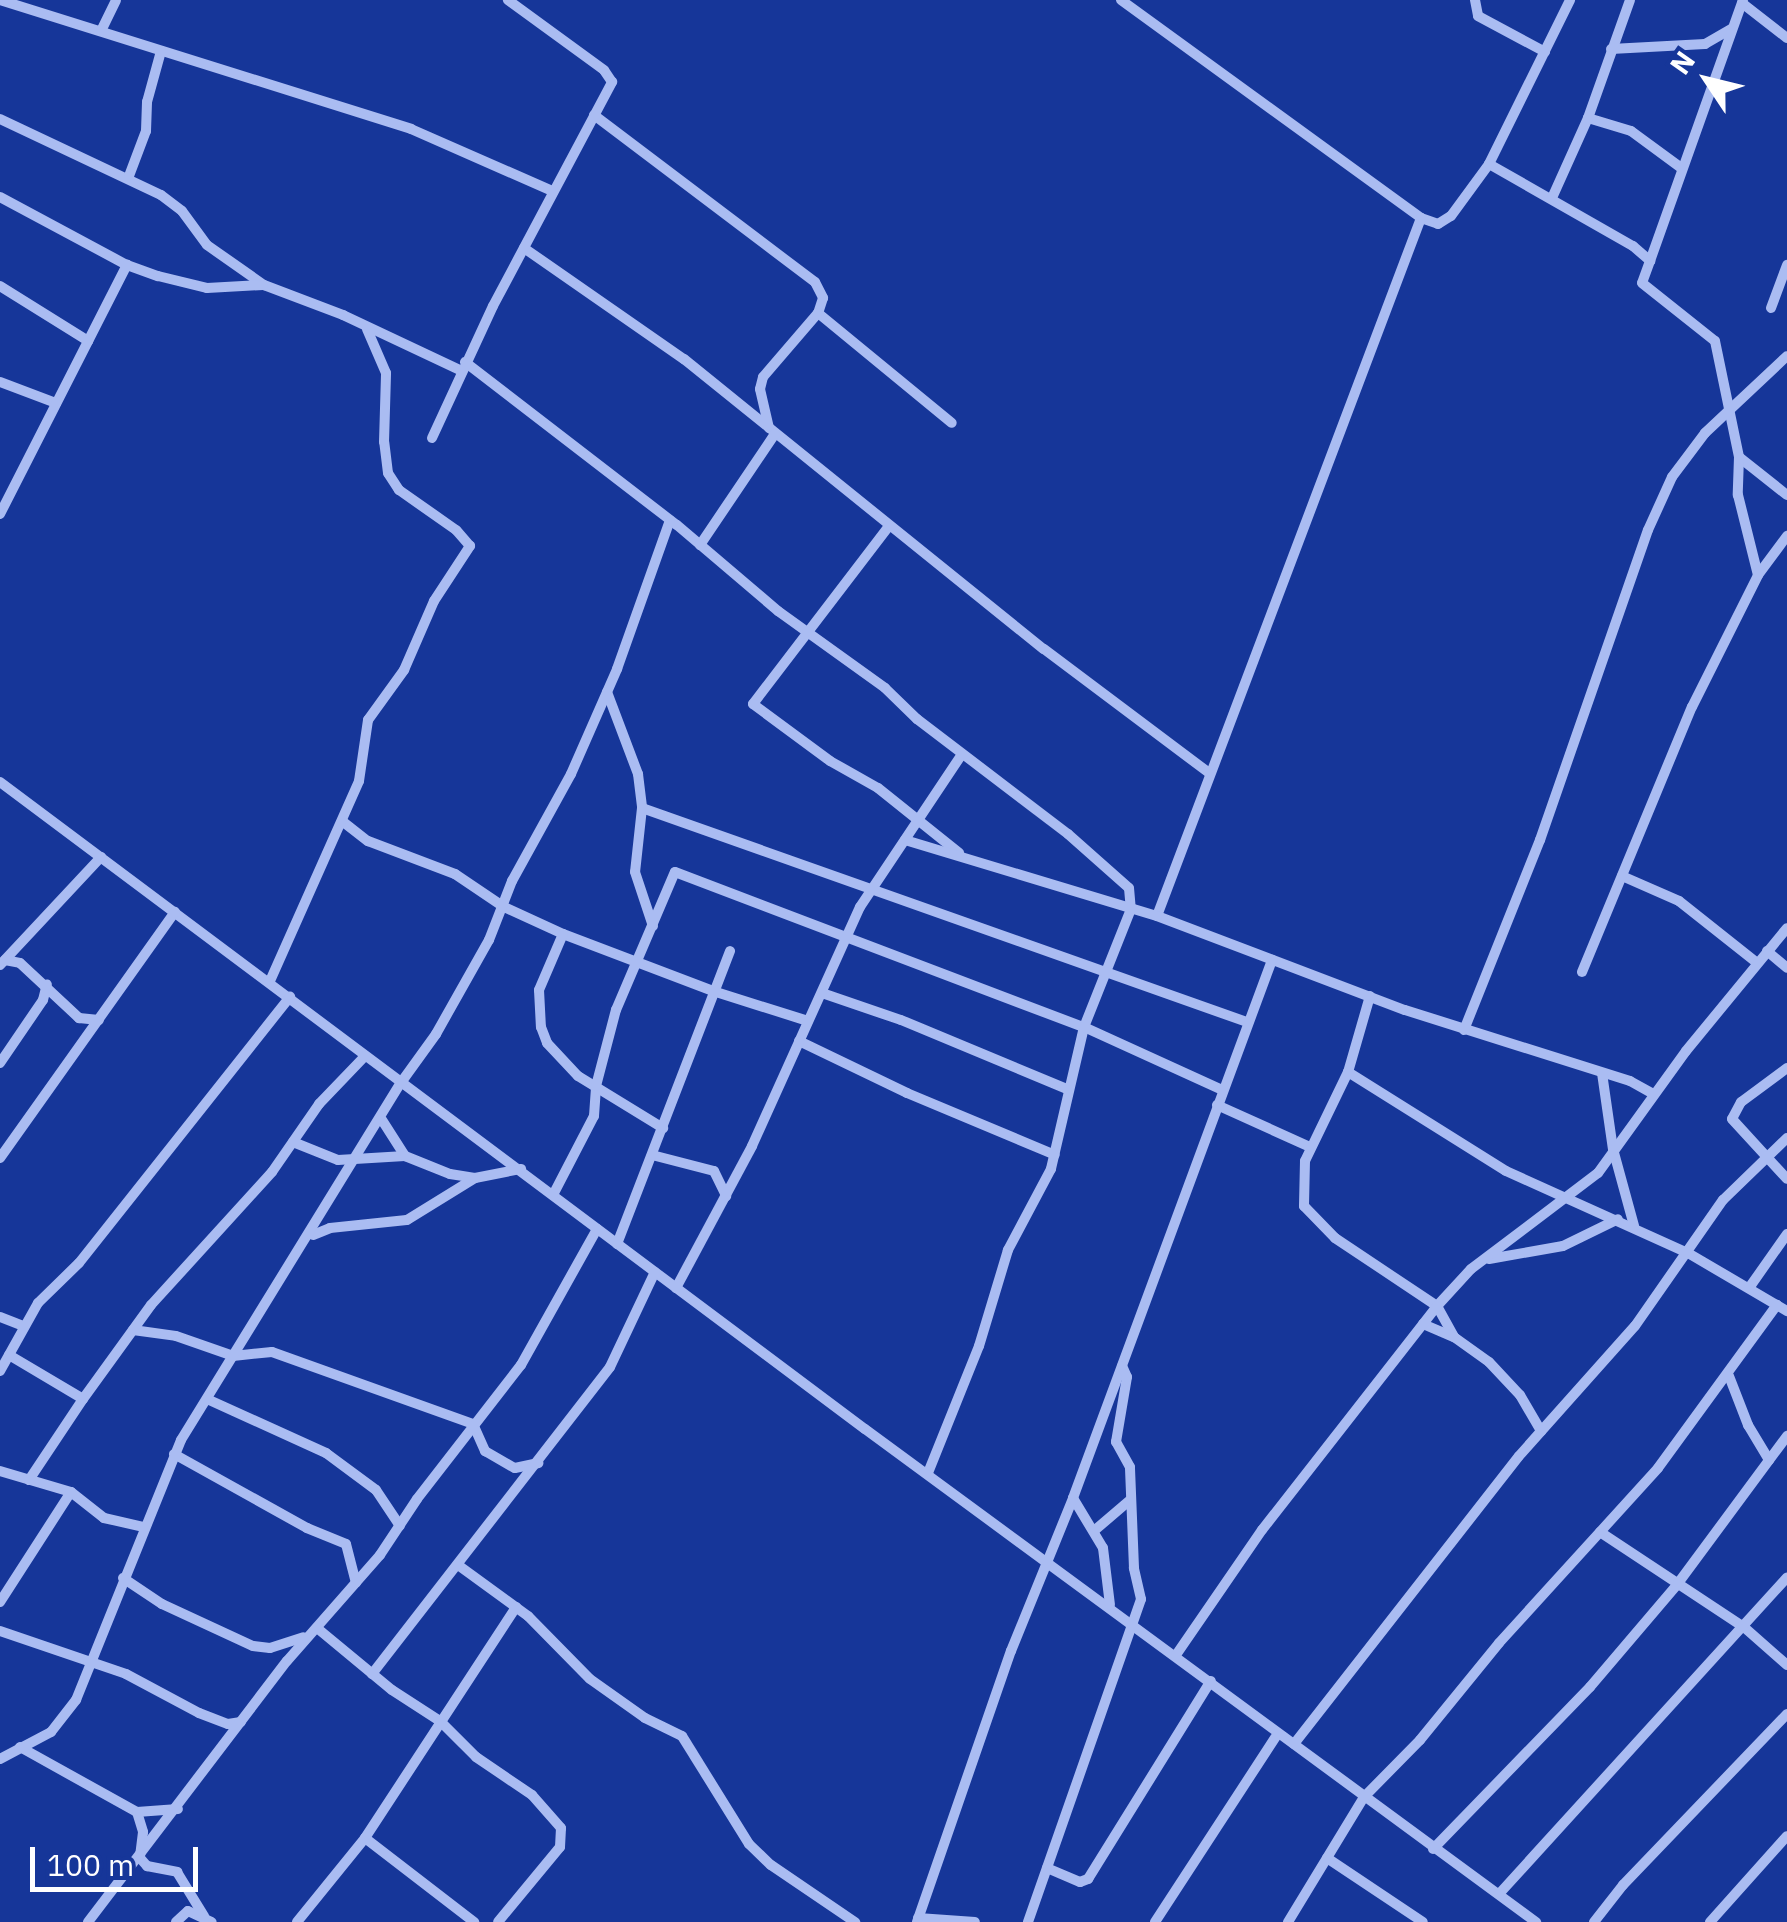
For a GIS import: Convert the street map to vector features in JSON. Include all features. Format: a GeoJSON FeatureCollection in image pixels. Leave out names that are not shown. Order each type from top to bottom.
{"type":"FeatureCollection","features":[{"type":"Feature","properties":{"kind":"street"},"geometry":{"type":"LineString","coordinates":[[102,32],[116,0]]}},
{"type":"Feature","properties":{"kind":"street"},"geometry":{"type":"LineString","coordinates":[[1121,0],[1420,218],[1438,224],[1451,216],[1489,164],[1570,0]]}},
{"type":"Feature","properties":{"kind":"street"},"geometry":{"type":"LineString","coordinates":[[1475,0],[1478,16],[1545,52]]}},
{"type":"Feature","properties":{"kind":"street"},"geometry":{"type":"LineString","coordinates":[[1552,198],[1588,118],[1630,0]]}},
{"type":"Feature","properties":{"kind":"street"},"geometry":{"type":"LineString","coordinates":[[0,9],[1,1],[33,5],[102,32],[411,128],[552,191]]}},
{"type":"Feature","properties":{"kind":"street"},"geometry":{"type":"LineString","coordinates":[[1758,575],[1738,496],[1739,457],[1715,341],[1642,283],[1742,1],[1787,38]]}},
{"type":"Feature","properties":{"kind":"street"},"geometry":{"type":"LineString","coordinates":[[432,438],[552,191],[612,82],[611,76],[517,2]]}},
{"type":"Feature","properties":{"kind":"street"},"geometry":{"type":"LineString","coordinates":[[1611,49],[1705,44],[1732,28]]}},
{"type":"Feature","properties":{"kind":"street"},"geometry":{"type":"LineString","coordinates":[[129,176],[146,132],[148,102],[161,50]]}},
{"type":"Feature","properties":{"kind":"street"},"geometry":{"type":"LineString","coordinates":[[594,115],[815,282],[823,298],[818,312],[764,378],[760,389],[772,431],[700,545]]}},
{"type":"Feature","properties":{"kind":"street"},"geometry":{"type":"LineString","coordinates":[[1588,118],[1631,131],[1680,167]]}},
{"type":"Feature","properties":{"kind":"street"},"geometry":{"type":"LineString","coordinates":[[0,119],[162,194],[182,211],[207,245],[264,285],[464,367],[670,520],[806,632],[884,688],[962,754],[1125,880],[1131,909],[1084,1027],[1066,1089],[1055,1156],[1045,1183],[1008,1250],[979,1346],[928,1474]]}},
{"type":"Feature","properties":{"kind":"street"},"geometry":{"type":"LineString","coordinates":[[1489,164],[1614,232],[1650,262]]}},
{"type":"Feature","properties":{"kind":"street"},"geometry":{"type":"LineString","coordinates":[[0,197],[127,264],[206,288],[264,285]]}},
{"type":"Feature","properties":{"kind":"street"},"geometry":{"type":"LineString","coordinates":[[1156,916],[1420,218]]}},
{"type":"Feature","properties":{"kind":"street"},"geometry":{"type":"LineString","coordinates":[[524,248],[669,348],[889,526],[1208,772]]}},
{"type":"Feature","properties":{"kind":"street"},"geometry":{"type":"LineString","coordinates":[[0,514],[127,264]]}},
{"type":"Feature","properties":{"kind":"street"},"geometry":{"type":"LineString","coordinates":[[1771,308],[1787,265]]}},
{"type":"Feature","properties":{"kind":"street"},"geometry":{"type":"LineString","coordinates":[[0,286],[88,340]]}},
{"type":"Feature","properties":{"kind":"street"},"geometry":{"type":"LineString","coordinates":[[818,312],[952,422]]}},
{"type":"Feature","properties":{"kind":"street"},"geometry":{"type":"LineString","coordinates":[[270,982],[359,781],[368,720],[404,670],[434,601],[470,546],[456,530],[399,490],[388,473],[384,442],[386,373],[367,328]]}},
{"type":"Feature","properties":{"kind":"street"},"geometry":{"type":"LineString","coordinates":[[1464,1030],[1540,840],[1648,530],[1686,454],[1787,356]]}},
{"type":"Feature","properties":{"kind":"street"},"geometry":{"type":"LineString","coordinates":[[0,382],[56,403]]}},
{"type":"Feature","properties":{"kind":"street"},"geometry":{"type":"LineString","coordinates":[[1739,457],[1787,495]]}},
{"type":"Feature","properties":{"kind":"street"},"geometry":{"type":"LineString","coordinates":[[0,480],[12,486]]}},
{"type":"Feature","properties":{"kind":"street"},"geometry":{"type":"LineString","coordinates":[[0,1759],[52,1732],[63,1720],[92,1665],[174,1454],[382,1120],[400,1084],[436,1034],[504,907],[607,692],[670,520]]}},
{"type":"Feature","properties":{"kind":"street"},"geometry":{"type":"LineString","coordinates":[[889,526],[762,686],[752,704],[830,762],[878,788],[959,853]]}},
{"type":"Feature","properties":{"kind":"street"},"geometry":{"type":"LineString","coordinates":[[1582,972],[1692,707],[1758,575],[1787,536]]}},
{"type":"Feature","properties":{"kind":"street"},"geometry":{"type":"LineString","coordinates":[[607,692],[638,774],[642,808],[634,872],[654,927]]}},
{"type":"Feature","properties":{"kind":"street"},"geometry":{"type":"LineString","coordinates":[[676,1288],[726,1196],[845,939],[872,889],[962,754]]}},
{"type":"Feature","properties":{"kind":"street"},"geometry":{"type":"LineString","coordinates":[[0,782],[290,997],[400,1084],[1536,1922]]}},
{"type":"Feature","properties":{"kind":"street"},"geometry":{"type":"LineString","coordinates":[[642,808],[1247,1022]]}},
{"type":"Feature","properties":{"kind":"street"},"geometry":{"type":"LineString","coordinates":[[342,821],[368,841],[455,874],[504,907],[563,934],[716,992],[808,1021]]}},
{"type":"Feature","properties":{"kind":"street"},"geometry":{"type":"LineString","coordinates":[[905,840],[959,853],[1036,882],[1156,916],[1464,1030],[1602,1073],[1653,1094]]}},
{"type":"Feature","properties":{"kind":"street"},"geometry":{"type":"LineString","coordinates":[[2,963],[101,856]]}},
{"type":"Feature","properties":{"kind":"street"},"geometry":{"type":"LineString","coordinates":[[553,1195],[594,1116],[596,1086],[616,1010],[639,964],[673,874],[680,872],[845,939],[919,962],[1084,1027],[1222,1090]]}},
{"type":"Feature","properties":{"kind":"street"},"geometry":{"type":"LineString","coordinates":[[1622,876],[1679,901],[1756,962]]}},
{"type":"Feature","properties":{"kind":"street"},"geometry":{"type":"LineString","coordinates":[[0,1158],[174,912]]}},
{"type":"Feature","properties":{"kind":"street"},"geometry":{"type":"LineString","coordinates":[[1176,1655],[1262,1530],[1437,1306],[1483,1260],[1598,1173],[1653,1094],[1787,928]]}},
{"type":"Feature","properties":{"kind":"street"},"geometry":{"type":"LineString","coordinates":[[563,934],[539,990],[541,1027],[568,1068],[663,1128]]}},
{"type":"Feature","properties":{"kind":"street"},"geometry":{"type":"LineString","coordinates":[[17,948],[20,964]]}},
{"type":"Feature","properties":{"kind":"street"},"geometry":{"type":"LineString","coordinates":[[618,1244],[730,951]]}},
{"type":"Feature","properties":{"kind":"street"},"geometry":{"type":"LineString","coordinates":[[1767,951],[1787,968]]}},
{"type":"Feature","properties":{"kind":"street"},"geometry":{"type":"LineString","coordinates":[[976,1922],[918,1920],[1011,1651],[1074,1498],[1272,960]]}},
{"type":"Feature","properties":{"kind":"street"},"geometry":{"type":"LineString","coordinates":[[2,963],[20,964],[47,984],[79,1018],[99,1020]]}},
{"type":"Feature","properties":{"kind":"street"},"geometry":{"type":"LineString","coordinates":[[0,1063],[43,1000],[47,984]]}},
{"type":"Feature","properties":{"kind":"street"},"geometry":{"type":"LineString","coordinates":[[822,993],[939,1035],[1066,1089]]}},
{"type":"Feature","properties":{"kind":"street"},"geometry":{"type":"LineString","coordinates":[[1370,996],[1348,1072],[1310,1147],[1301,1188],[1307,1213],[1334,1238],[1437,1306],[1454,1337]]}},
{"type":"Feature","properties":{"kind":"street"},"geometry":{"type":"LineString","coordinates":[[0,1370],[24,1326],[290,997]]}},
{"type":"Feature","properties":{"kind":"street"},"geometry":{"type":"LineString","coordinates":[[43,1000],[60,998]]}},
{"type":"Feature","properties":{"kind":"street"},"geometry":{"type":"LineString","coordinates":[[799,1041],[906,1094],[1055,1156]]}},
{"type":"Feature","properties":{"kind":"street"},"geometry":{"type":"LineString","coordinates":[[29,1480],[134,1330],[293,1142],[319,1104],[364,1056]]}},
{"type":"Feature","properties":{"kind":"street"},"geometry":{"type":"LineString","coordinates":[[1787,1068],[1741,1102],[1732,1119],[1787,1179]]}},
{"type":"Feature","properties":{"kind":"street"},"geometry":{"type":"LineString","coordinates":[[1288,1922],[1364,1797],[1420,1740],[1658,1468],[1782,1308],[1634,1226],[1506,1170],[1348,1072]]}},
{"type":"Feature","properties":{"kind":"street"},"geometry":{"type":"LineString","coordinates":[[1602,1073],[1613,1149],[1634,1226]]}},
{"type":"Feature","properties":{"kind":"street"},"geometry":{"type":"LineString","coordinates":[[1217,1105],[1310,1147]]}},
{"type":"Feature","properties":{"kind":"street"},"geometry":{"type":"LineString","coordinates":[[382,1120],[405,1156]]}},
{"type":"Feature","properties":{"kind":"street"},"geometry":{"type":"LineString","coordinates":[[1294,1744],[1541,1431],[1635,1326],[1716,1208],[1764,1155],[1787,1138]]}},
{"type":"Feature","properties":{"kind":"street"},"geometry":{"type":"LineString","coordinates":[[293,1142],[333,1158],[355,1161],[405,1156],[450,1174],[475,1178]]}},
{"type":"Feature","properties":{"kind":"street"},"geometry":{"type":"LineString","coordinates":[[652,1155],[714,1171],[726,1196]]}},
{"type":"Feature","properties":{"kind":"street"},"geometry":{"type":"LineString","coordinates":[[308,1238],[330,1228],[407,1220],[475,1178],[520,1169]]}},
{"type":"Feature","properties":{"kind":"street"},"geometry":{"type":"LineString","coordinates":[[1483,1260],[1564,1246],[1618,1219]]}},
{"type":"Feature","properties":{"kind":"street"},"geometry":{"type":"LineString","coordinates":[[88,1922],[178,1809],[230,1730],[241,1722],[356,1583],[521,1365],[596,1229]]}},
{"type":"Feature","properties":{"kind":"street"},"geometry":{"type":"LineString","coordinates":[[1749,1288],[1787,1234]]}},
{"type":"Feature","properties":{"kind":"street"},"geometry":{"type":"LineString","coordinates":[[372,1674],[610,1366],[655,1272]]}},
{"type":"Feature","properties":{"kind":"street"},"geometry":{"type":"LineString","coordinates":[[0,1317],[24,1326]]}},
{"type":"Feature","properties":{"kind":"street"},"geometry":{"type":"LineString","coordinates":[[1423,1324],[1454,1337],[1504,1377],[1541,1431]]}},
{"type":"Feature","properties":{"kind":"street"},"geometry":{"type":"LineString","coordinates":[[134,1330],[176,1336],[233,1356],[245,1351],[272,1352],[474,1424],[485,1451],[515,1468],[538,1462]]}},
{"type":"Feature","properties":{"kind":"street"},"geometry":{"type":"LineString","coordinates":[[9,1355],[83,1399]]}},
{"type":"Feature","properties":{"kind":"street"},"geometry":{"type":"LineString","coordinates":[[1028,1922],[1142,1593],[1134,1568],[1130,1467],[1116,1442],[1127,1377],[1122,1366]]}},
{"type":"Feature","properties":{"kind":"street"},"geometry":{"type":"LineString","coordinates":[[1730,1376],[1748,1426],[1770,1460]]}},
{"type":"Feature","properties":{"kind":"street"},"geometry":{"type":"LineString","coordinates":[[208,1399],[326,1453],[376,1490],[400,1526]]}},
{"type":"Feature","properties":{"kind":"street"},"geometry":{"type":"LineString","coordinates":[[1433,1849],[1590,1688],[1676,1586],[1787,1436]]}},
{"type":"Feature","properties":{"kind":"street"},"geometry":{"type":"LineString","coordinates":[[174,1454],[307,1528],[346,1544],[356,1583]]}},
{"type":"Feature","properties":{"kind":"street"},"geometry":{"type":"LineString","coordinates":[[0,1472],[71,1492],[104,1518],[144,1527]]}},
{"type":"Feature","properties":{"kind":"street"},"geometry":{"type":"LineString","coordinates":[[0,1602],[71,1492]]}},
{"type":"Feature","properties":{"kind":"street"},"geometry":{"type":"LineString","coordinates":[[1074,1498],[1094,1530],[1108,1571],[1110,1605]]}},
{"type":"Feature","properties":{"kind":"street"},"geometry":{"type":"LineString","coordinates":[[1094,1530],[1129,1501]]}},
{"type":"Feature","properties":{"kind":"street"},"geometry":{"type":"LineString","coordinates":[[1600,1532],[1676,1586],[1745,1628],[1787,1665]]}},
{"type":"Feature","properties":{"kind":"street"},"geometry":{"type":"LineString","coordinates":[[458,1565],[516,1608],[590,1679],[645,1718],[682,1736],[749,1844],[771,1866],[854,1922]]}},
{"type":"Feature","properties":{"kind":"street"},"geometry":{"type":"LineString","coordinates":[[124,1578],[162,1604],[252,1646],[292,1644],[320,1626]]}},
{"type":"Feature","properties":{"kind":"street"},"geometry":{"type":"LineString","coordinates":[[1499,1894],[1787,1578]]}},
{"type":"Feature","properties":{"kind":"street"},"geometry":{"type":"LineString","coordinates":[[297,1922],[365,1838],[516,1608]]}},
{"type":"Feature","properties":{"kind":"street"},"geometry":{"type":"LineString","coordinates":[[320,1626],[372,1674],[440,1721],[476,1757],[532,1796],[561,1828],[562,1842],[554,1856],[498,1922]]}},
{"type":"Feature","properties":{"kind":"street"},"geometry":{"type":"LineString","coordinates":[[0,1631],[126,1674],[230,1730]]}},
{"type":"Feature","properties":{"kind":"street"},"geometry":{"type":"LineString","coordinates":[[1047,1868],[1080,1882],[1088,1879],[1210,1681]]}},
{"type":"Feature","properties":{"kind":"street"},"geometry":{"type":"LineString","coordinates":[[1594,1922],[1622,1885],[1787,1714]]}},
{"type":"Feature","properties":{"kind":"street"},"geometry":{"type":"LineString","coordinates":[[1155,1922],[1278,1733]]}},
{"type":"Feature","properties":{"kind":"street"},"geometry":{"type":"LineString","coordinates":[[20,1748],[137,1812],[178,1809]]}},
{"type":"Feature","properties":{"kind":"street"},"geometry":{"type":"LineString","coordinates":[[137,1812],[143,1832],[140,1858],[147,1866],[177,1872],[208,1919]]}},
{"type":"Feature","properties":{"kind":"street"},"geometry":{"type":"LineString","coordinates":[[1710,1922],[1787,1836]]}},
{"type":"Feature","properties":{"kind":"street"},"geometry":{"type":"LineString","coordinates":[[365,1838],[474,1922]]}},
{"type":"Feature","properties":{"kind":"street"},"geometry":{"type":"LineString","coordinates":[[1327,1858],[1422,1922]]}},
{"type":"Feature","properties":{"kind":"street"},"geometry":{"type":"LineString","coordinates":[[176,1922],[188,1910],[208,1919]]}}]}
